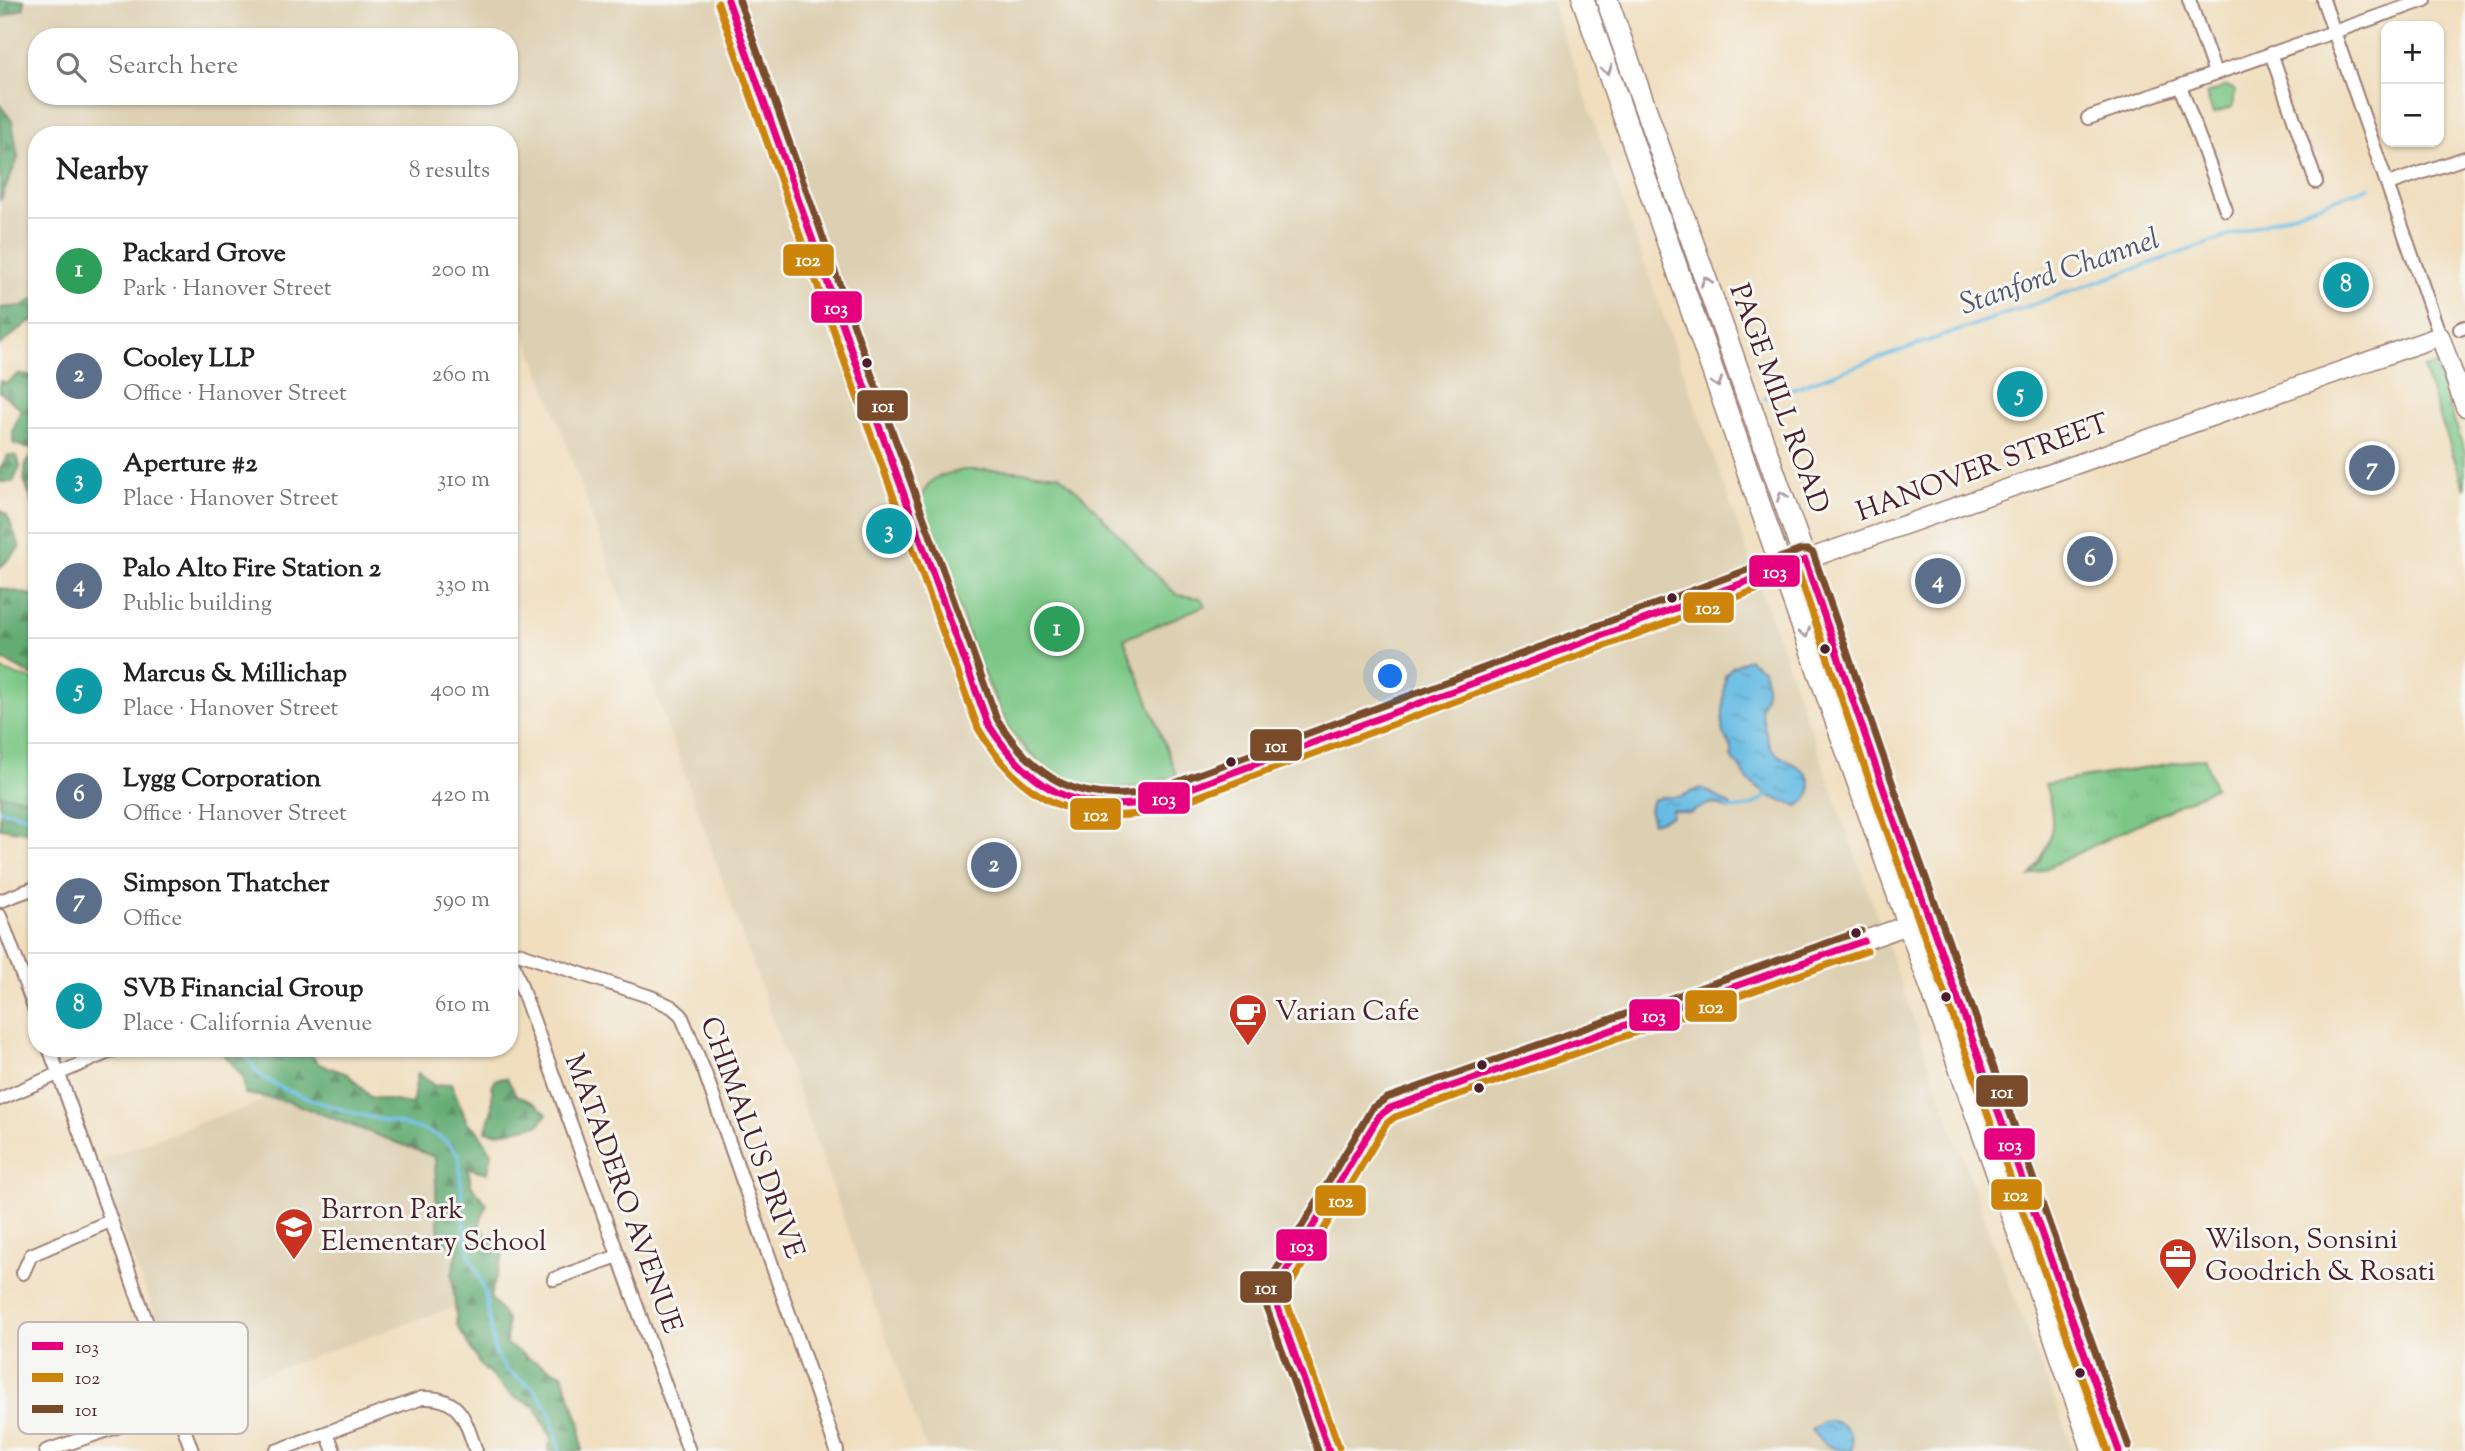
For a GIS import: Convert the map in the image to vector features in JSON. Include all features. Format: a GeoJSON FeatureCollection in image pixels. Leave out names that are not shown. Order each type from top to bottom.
{"type":"FeatureCollection","features":[{"type":"Feature","properties":{"kind":"main road","name":"PAGE MILL ROAD"},"geometry":{"type":"LineString","coordinates":[[1583,0],[2043,1302],[2093,1451]]}},
{"type":"Feature","properties":{"kind":"main road","name":"PAGE MILL ROAD"},"geometry":{"type":"LineString","coordinates":[[1606,1],[2119,1451]]}},
{"type":"Feature","properties":{"kind":"street","name":"HANOVER STREET"},"geometry":{"type":"LineString","coordinates":[[729,0],[988,724],[999,744],[1014,762],[1037,782],[1076,801],[1111,807],[1156,802],[1805,560],[2440,336]]}},
{"type":"Feature","properties":{"kind":"street"},"geometry":{"type":"LineString","coordinates":[[2189,0],[2215,73]]}},
{"type":"Feature","properties":{"kind":"street"},"geometry":{"type":"LineString","coordinates":[[2323,0],[2465,407]]}},
{"type":"Feature","properties":{"kind":"street"},"geometry":{"type":"LineString","coordinates":[[2088,118],[2425,0]]}},
{"type":"Feature","properties":{"kind":"street"},"geometry":{"type":"LineString","coordinates":[[2271,53],[2316,182]]}},
{"type":"Feature","properties":{"kind":"street"},"geometry":{"type":"LineString","coordinates":[[2180,86],[2226,210]]}},
{"type":"Feature","properties":{"kind":"street"},"geometry":{"type":"LineString","coordinates":[[2388,184],[2465,158]]}},
{"type":"Feature","properties":{"kind":"street"},"geometry":{"type":"LineString","coordinates":[[0,901],[28,890]]}},
{"type":"Feature","properties":{"kind":"street"},"geometry":{"type":"LineString","coordinates":[[0,916],[28,991]]}},
{"type":"Feature","properties":{"kind":"street"},"geometry":{"type":"LineString","coordinates":[[1329,1451],[1277,1305],[1276,1289],[1383,1111],[1930,917]]}},
{"type":"Feature","properties":{"kind":"street","name":"CHIMALUS DRIVE"},"geometry":{"type":"LineString","coordinates":[[518,954],[651,997],[673,1007],[681,1016],[705,1073],[837,1451]]}},
{"type":"Feature","properties":{"kind":"street","name":"MATADERO AVENUE"},"geometry":{"type":"LineString","coordinates":[[518,976],[689,1451]]}},
{"type":"Feature","properties":{"kind":"street"},"geometry":{"type":"LineString","coordinates":[[52,1057],[94,1168],[146,1322]]}},
{"type":"Feature","properties":{"kind":"street"},"geometry":{"type":"LineString","coordinates":[[0,1099],[98,1057]]}},
{"type":"Feature","properties":{"kind":"street"},"geometry":{"type":"LineString","coordinates":[[23,1273],[31,1255],[110,1221]]}},
{"type":"Feature","properties":{"kind":"street"},"geometry":{"type":"LineString","coordinates":[[554,1279],[618,1256]]}},
{"type":"Feature","properties":{"kind":"street"},"geometry":{"type":"LineString","coordinates":[[276,1451],[431,1397],[456,1406],[465,1419],[476,1451]]}},
{"type":"Feature","properties":{"kind":"street"},"geometry":{"type":"LineString","coordinates":[[327,1433],[334,1451]]}},
{"type":"Feature","properties":{"kind":"street"},"geometry":{"type":"LineString","coordinates":[[46,1451],[96,1434]]}},
{"type":"Feature","properties":{"kind":"street"},"geometry":{"type":"LineString","coordinates":[[186,1434],[192,1451]]}},
{"type":"Feature","properties":{"kind":"shaded area"},"geometry":{"type":"Polygon","coordinates":[[[0,0],[1551,0],[1994,1245],[2074,1451],[927,1451],[518,314],[518,126],[28,126],[28,317],[0,328],[0,0]]]}},
{"type":"Feature","properties":{"kind":"shaded area","name":"Barron Park Elementary School"},"geometry":{"type":"Polygon","coordinates":[[[277,1092],[439,1155],[460,1305],[248,1379],[248,1322],[158,1322],[117,1218],[100,1160],[209,1119],[244,1109],[277,1092]]]}},
{"type":"Feature","properties":{"kind":"green space"},"geometry":{"type":"Polygon","coordinates":[[[0,0],[24,0],[24,8],[0,18],[0,0]]]}},
{"type":"Feature","properties":{"kind":"green space"},"geometry":{"type":"Polygon","coordinates":[[[2227,86],[2235,90],[2233,107],[2213,114],[2206,94],[2227,86]]]}},
{"type":"Feature","properties":{"kind":"green space"},"geometry":{"type":"Polygon","coordinates":[[[0,105],[12,121],[18,158],[0,201],[0,105]]]}},
{"type":"Feature","properties":{"kind":"green space"},"geometry":{"type":"Polygon","coordinates":[[[28,302],[28,323],[0,345],[0,308],[22,306],[28,302]]]}},
{"type":"Feature","properties":{"kind":"green space"},"geometry":{"type":"Polygon","coordinates":[[[2435,365],[2465,452],[2465,489],[2423,368],[2435,365]]]}},
{"type":"Feature","properties":{"kind":"green space"},"geometry":{"type":"Polygon","coordinates":[[[19,374],[28,376],[28,448],[13,443],[13,431],[21,409],[0,392],[0,381],[6,383],[19,374]]]}},
{"type":"Feature","properties":{"kind":"green space"},"geometry":{"type":"Polygon","coordinates":[[[8,455],[17,456],[20,467],[13,482],[0,482],[0,469],[8,455]]]}},
{"type":"Feature","properties":{"kind":"green space"},"geometry":{"type":"Polygon","coordinates":[[[28,461],[28,491],[24,480],[28,461]]]}},
{"type":"Feature","properties":{"kind":"green space"},"geometry":{"type":"Polygon","coordinates":[[[964,470],[1059,475],[1084,497],[1177,595],[1200,598],[1206,605],[1124,639],[1177,776],[1125,789],[1082,784],[1051,771],[1030,754],[1010,730],[976,657],[931,526],[919,501],[927,486],[936,478],[964,470]]]}},
{"type":"Feature","properties":{"kind":"green space"},"geometry":{"type":"Polygon","coordinates":[[[0,510],[7,515],[20,547],[0,568],[0,510]]]}},
{"type":"Feature","properties":{"kind":"green space"},"geometry":{"type":"Polygon","coordinates":[[[0,588],[28,594],[28,673],[0,658],[0,588]]]}},
{"type":"Feature","properties":{"kind":"green space"},"geometry":{"type":"Polygon","coordinates":[[[0,670],[28,678],[28,799],[0,795],[0,670]]]}},
{"type":"Feature","properties":{"kind":"green space"},"geometry":{"type":"Polygon","coordinates":[[[2205,758],[2214,788],[2030,876],[2044,853],[2051,832],[2052,811],[2045,784],[2205,758]]]}},
{"type":"Feature","properties":{"kind":"green space"},"geometry":{"type":"Polygon","coordinates":[[[0,775],[28,780],[28,833],[0,828],[0,775]]]}},
{"type":"Feature","properties":{"kind":"green space"},"geometry":{"type":"Polygon","coordinates":[[[226,1057],[313,1057],[319,1064],[348,1074],[370,1097],[412,1104],[418,1073],[435,1086],[451,1083],[467,1122],[477,1130],[492,1153],[488,1173],[468,1168],[471,1185],[487,1204],[479,1226],[503,1254],[490,1297],[507,1320],[506,1344],[562,1374],[580,1423],[582,1451],[548,1451],[551,1438],[535,1406],[513,1397],[480,1365],[457,1325],[452,1275],[459,1243],[440,1244],[435,1157],[287,1101],[245,1094],[243,1077],[226,1057]]]}},
{"type":"Feature","properties":{"kind":"green space"},"geometry":{"type":"Polygon","coordinates":[[[507,1078],[516,1095],[534,1103],[547,1114],[539,1125],[506,1132],[486,1131],[492,1109],[492,1087],[496,1079],[507,1078]]]}},
{"type":"Feature","properties":{"kind":"water"},"geometry":{"type":"Polygon","coordinates":[[[1748,659],[1764,670],[1766,690],[1761,707],[1770,746],[1776,754],[1805,772],[1808,778],[1809,795],[1797,806],[1768,796],[1748,780],[1732,757],[1732,749],[1722,730],[1725,675],[1732,667],[1748,659]]]}},
{"type":"Feature","properties":{"kind":"water"},"geometry":{"type":"Polygon","coordinates":[[[1700,788],[1731,806],[1729,810],[1708,804],[1690,813],[1672,810],[1672,816],[1653,823],[1649,810],[1653,800],[1680,797],[1700,788]]]}},
{"type":"Feature","properties":{"kind":"water"},"geometry":{"type":"Polygon","coordinates":[[[1825,1421],[1842,1425],[1850,1433],[1852,1451],[1829,1446],[1811,1430],[1825,1421]]]}},
{"type":"Feature","properties":{"kind":"waterway","name":"Stanford Channel"},"geometry":{"type":"LineString","coordinates":[[1765,398],[2369,187]]}},
{"type":"Feature","properties":{"kind":"waterway"},"geometry":{"type":"LineString","coordinates":[[1727,807],[1749,807],[1768,796]]}},
{"type":"Feature","properties":{"kind":"waterway"},"geometry":{"type":"LineString","coordinates":[[0,810],[28,816]]}},
{"type":"Feature","properties":{"kind":"waterway"},"geometry":{"type":"LineString","coordinates":[[248,1057],[257,1072],[279,1087],[332,1107],[423,1130],[443,1139],[452,1147],[459,1156],[465,1234],[470,1256],[484,1290],[495,1352],[507,1371],[533,1388],[549,1408],[560,1451]]}},
{"type":"Feature","properties":{"kind":"transit line","name":"103"},"geometry":{"type":"LineString","coordinates":[[728,0],[857,366],[988,724],[1021,766],[1058,793],[1102,804],[1156,801],[1805,560],[1891,811],[2119,1451]]}},
{"type":"Feature","properties":{"kind":"transit line","name":"101"},"geometry":{"type":"LineString","coordinates":[[739,0],[997,719],[1028,759],[1044,773],[1062,783],[1082,791],[1103,794],[1153,791],[1801,550],[1813,553],[2129,1447]]}},
{"type":"Feature","properties":{"kind":"transit line","name":"102"},"geometry":{"type":"LineString","coordinates":[[718,3],[847,369],[978,728],[1012,774],[1054,803],[1077,811],[1102,815],[1159,811],[1799,574],[1881,815],[2108,1451]]}},
{"type":"Feature","properties":{"kind":"transit line","name":"101"},"geometry":{"type":"LineString","coordinates":[[1318,1451],[1267,1309],[1266,1287],[1372,1108],[1387,1098],[1861,931]]}},
{"type":"Feature","properties":{"kind":"transit line","name":"103"},"geometry":{"type":"LineString","coordinates":[[1329,1451],[1277,1305],[1276,1288],[1379,1116],[1390,1108],[1864,941]]}},
{"type":"Feature","properties":{"kind":"transit line","name":"102"},"geometry":{"type":"LineString","coordinates":[[1339,1447],[1287,1303],[1287,1291],[1387,1123],[1395,1117],[1867,951]]}},
{"type":"Feature","properties":{"kind":"place","name":"SVB Financial Group"},"geometry":{"type":"Point","coordinates":[2346,285]}},
{"type":"Feature","properties":{"kind":"place","name":"Marcus & Millichap"},"geometry":{"type":"Point","coordinates":[2020,394]}},
{"type":"Feature","properties":{"kind":"place","name":"Simpson Thatcher"},"geometry":{"type":"Point","coordinates":[2372,468]}},
{"type":"Feature","properties":{"kind":"place","name":"Aperture #2"},"geometry":{"type":"Point","coordinates":[889,531]}},
{"type":"Feature","properties":{"kind":"place","name":"Lygg Corporation"},"geometry":{"type":"Point","coordinates":[2090,559]}},
{"type":"Feature","properties":{"kind":"place","name":"Palo Alto Fire Station 2"},"geometry":{"type":"Point","coordinates":[1938,581]}},
{"type":"Feature","properties":{"kind":"place","name":"Packard Grove"},"geometry":{"type":"Point","coordinates":[1057,629]}},
{"type":"Feature","properties":{"kind":"place","name":"Cooley LLP"},"geometry":{"type":"Point","coordinates":[994,865]}},
{"type":"Feature","properties":{"kind":"place","name":"Varian Cafe"},"geometry":{"type":"Point","coordinates":[1248,1047]}},
{"type":"Feature","properties":{"kind":"place","name":"Barron Park Elementary School"},"geometry":{"type":"Point","coordinates":[294,1261]}},
{"type":"Feature","properties":{"kind":"place","name":"Wilson, Sonsini Goodrich & Rosati"},"geometry":{"type":"Point","coordinates":[2178,1291]}}]}
